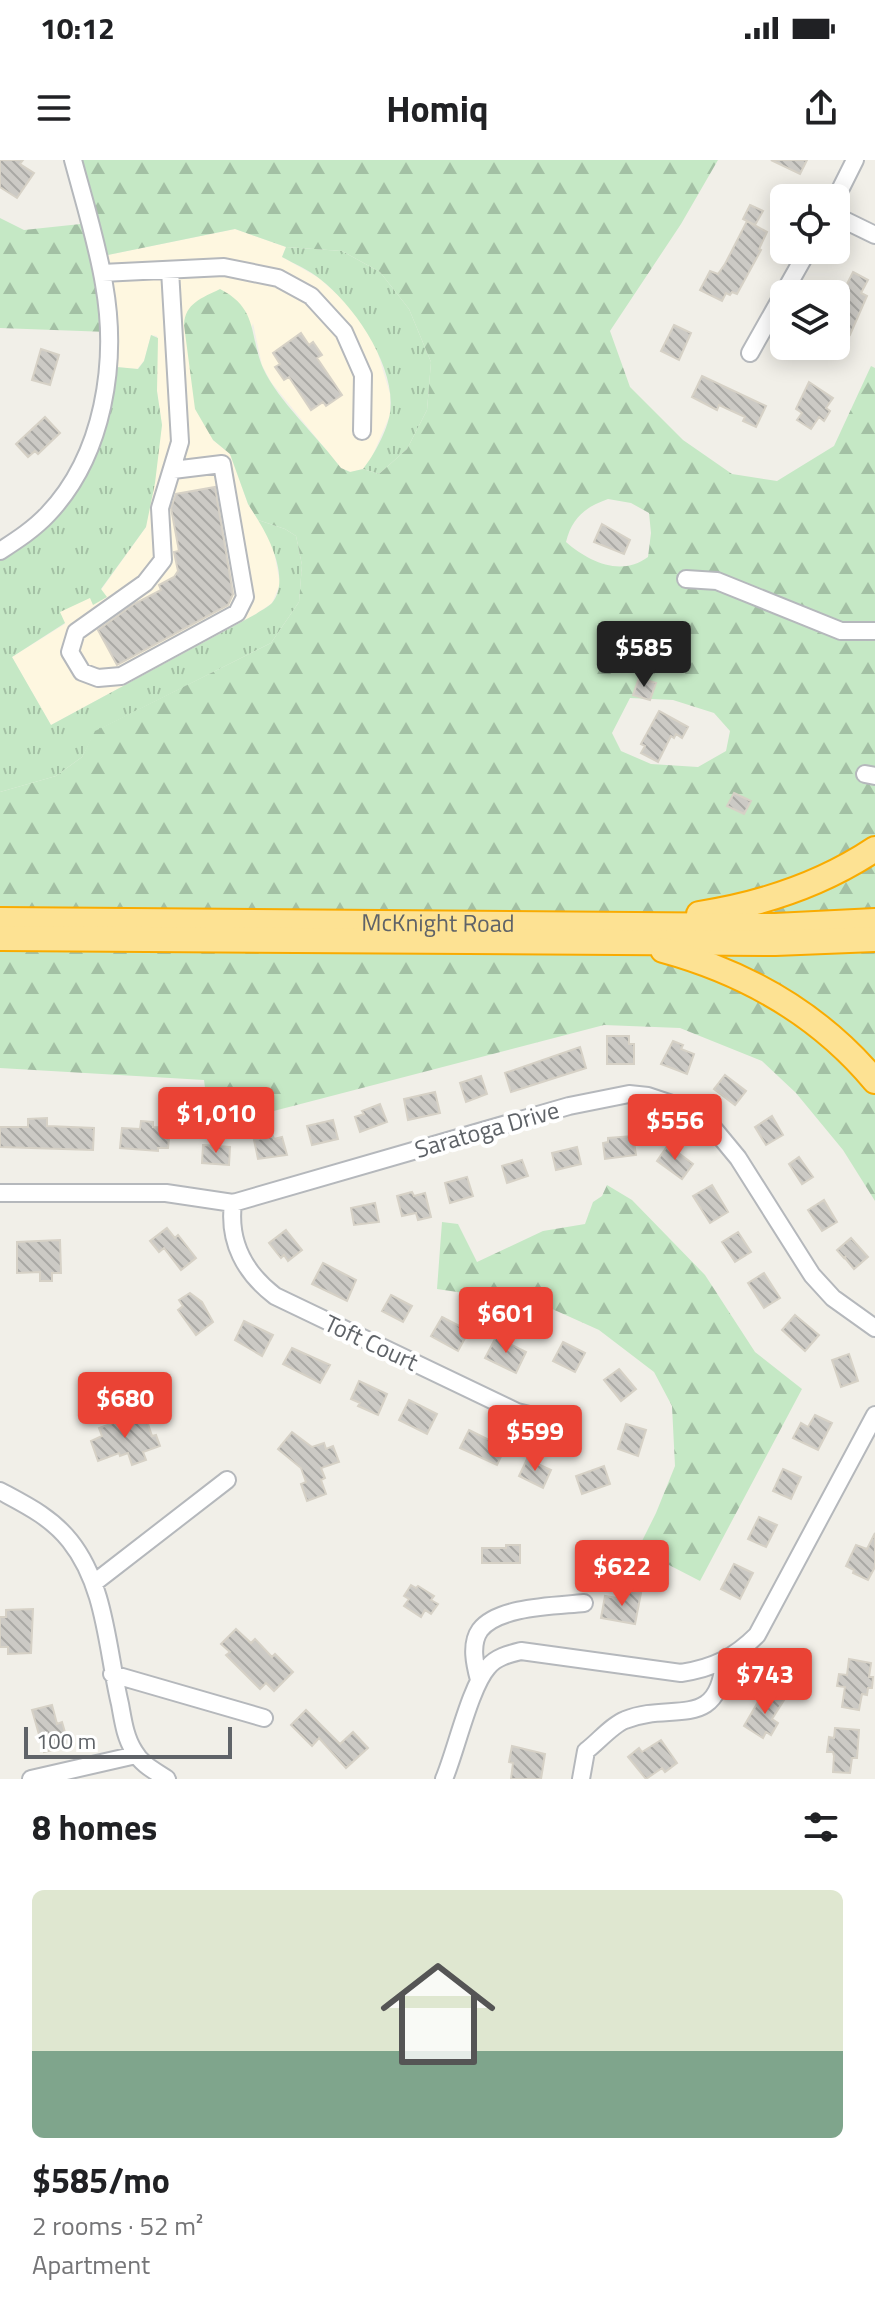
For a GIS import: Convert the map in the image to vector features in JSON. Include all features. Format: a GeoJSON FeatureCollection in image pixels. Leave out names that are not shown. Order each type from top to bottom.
{"type":"FeatureCollection","features":[{"type":"Feature","properties":{"kind":"highway"},"geometry":{"type":"LineString","coordinates":[[633,934],[773,898],[836,873],[875,849]]}},
{"type":"Feature","properties":{"kind":"highway","name":"McKnight Road"},"geometry":{"type":"LineString","coordinates":[[0,920],[633,934],[775,943],[875,939]]}},
{"type":"Feature","properties":{"kind":"highway","name":"McKnight Road"},"geometry":{"type":"LineString","coordinates":[[0,938],[633,934],[875,921]]}},
{"type":"Feature","properties":{"kind":"highway"},"geometry":{"type":"LineString","coordinates":[[633,934],[775,994],[827,1032],[875,1081]]}},
{"type":"Feature","properties":{"kind":"street"},"geometry":{"type":"LineString","coordinates":[[0,551],[33,528],[73,483],[92,445],[105,387],[108,332],[102,273],[73,160]]}},
{"type":"Feature","properties":{"kind":"street"},"geometry":{"type":"LineString","coordinates":[[843,184],[855,160]]}},
{"type":"Feature","properties":{"kind":"street"},"geometry":{"type":"LineString","coordinates":[[850,223],[875,235]]}},
{"type":"Feature","properties":{"kind":"street"},"geometry":{"type":"LineString","coordinates":[[750,353],[800,264]]}},
{"type":"Feature","properties":{"kind":"street"},"geometry":{"type":"LineString","coordinates":[[102,273],[224,267],[278,278],[311,296],[344,332],[363,375],[362,431]]}},
{"type":"Feature","properties":{"kind":"street"},"geometry":{"type":"LineString","coordinates":[[170,270],[180,442],[160,508],[163,560],[145,583],[76,632],[70,652],[82,672],[98,678],[121,676],[237,613],[245,597],[222,464],[173,470]]}},
{"type":"Feature","properties":{"kind":"street"},"geometry":{"type":"LineString","coordinates":[[686,579],[717,581],[841,631],[875,631]]}},
{"type":"Feature","properties":{"kind":"street","name":"Saratoga Drive"},"geometry":{"type":"LineString","coordinates":[[0,1193],[166,1193],[233,1203],[569,1106],[629,1094],[648,1096],[684,1108],[714,1129],[738,1158],[812,1275],[833,1298],[875,1328]]}},
{"type":"Feature","properties":{"kind":"street","name":"Toft Court"},"geometry":{"type":"LineString","coordinates":[[233,1203],[230,1219],[237,1248],[252,1275],[275,1296],[517,1412],[545,1419],[569,1419]]}},
{"type":"Feature","properties":{"kind":"street"},"geometry":{"type":"LineString","coordinates":[[444,1779],[479,1680],[489,1665],[504,1655],[521,1651],[681,1673],[724,1662],[742,1650],[757,1635],[875,1415]]}},
{"type":"Feature","properties":{"kind":"street"},"geometry":{"type":"LineString","coordinates":[[94,1583],[227,1480]]}},
{"type":"Feature","properties":{"kind":"street"},"geometry":{"type":"LineString","coordinates":[[0,1491],[34,1509],[58,1528],[78,1552],[94,1583],[127,1735],[136,1755],[167,1779]]}},
{"type":"Feature","properties":{"kind":"street"},"geometry":{"type":"LineString","coordinates":[[479,1680],[473,1659],[478,1631],[509,1612],[584,1603]]}},
{"type":"Feature","properties":{"kind":"street"},"geometry":{"type":"LineString","coordinates":[[581,1779],[586,1751],[624,1720],[710,1703],[717,1694],[724,1662]]}},
{"type":"Feature","properties":{"kind":"street"},"geometry":{"type":"LineString","coordinates":[[112,1674],[264,1718]]}},
{"type":"Feature","properties":{"kind":"street"},"geometry":{"type":"LineString","coordinates":[[31,1779],[136,1755]]}},
{"type":"Feature","properties":{"kind":"shaded area"},"geometry":{"type":"Polygon","coordinates":[[[235,229],[286,247],[282,257],[319,278],[351,307],[376,347],[390,394],[390,415],[371,459],[363,469],[351,472],[341,468],[271,382],[262,365],[253,323],[213,440],[230,454],[248,504],[272,541],[280,584],[272,603],[51,725],[12,657],[65,624],[59,612],[90,597],[106,597],[101,590],[146,527],[162,425],[157,391],[157,336],[151,335],[144,361],[137,369],[106,366],[98,257],[235,229]]]}},
{"type":"Feature","properties":{"kind":"green space"},"geometry":{"type":"Polygon","coordinates":[[[73,160],[718,160],[681,224],[610,331],[630,387],[683,440],[732,474],[777,481],[834,446],[871,366],[875,368],[875,921],[0,920],[0,792],[56,776],[82,757],[95,731],[271,643],[299,602],[302,565],[296,536],[258,520],[248,504],[230,454],[213,440],[195,409],[184,325],[191,306],[220,289],[241,305],[251,324],[263,368],[270,380],[341,468],[350,472],[363,469],[379,474],[407,449],[427,410],[431,362],[409,309],[380,272],[342,251],[286,247],[235,229],[98,257],[108,332],[0,328],[0,218],[24,230],[90,223],[73,160]],[[608,499],[581,514],[566,542],[595,561],[616,566],[638,563],[648,557],[651,533],[649,513],[631,503],[608,499]],[[630,698],[612,733],[621,751],[651,764],[698,767],[726,751],[730,731],[714,713],[673,700],[630,698]]]}},
{"type":"Feature","properties":{"kind":"green space"},"geometry":{"type":"Polygon","coordinates":[[[286,247],[342,251],[380,272],[409,309],[431,362],[427,410],[407,449],[379,474],[363,469],[380,442],[390,413],[387,377],[380,358],[371,339],[347,305],[320,279],[282,257],[286,247]]]}},
{"type":"Feature","properties":{"kind":"green space"},"geometry":{"type":"Polygon","coordinates":[[[151,335],[158,338],[157,391],[162,425],[146,527],[101,589],[107,597],[93,605],[90,598],[60,612],[65,623],[12,657],[51,725],[256,614],[272,603],[279,584],[277,561],[258,520],[296,536],[302,565],[299,602],[271,643],[96,731],[82,757],[56,776],[0,792],[0,552],[73,483],[106,366],[138,369],[144,361],[151,335]]]}},
{"type":"Feature","properties":{"kind":"green space"},"geometry":{"type":"Polygon","coordinates":[[[0,938],[875,939],[875,1201],[843,1150],[796,1093],[762,1061],[680,1028],[604,1025],[266,1113],[208,1110],[204,1080],[0,1068],[0,938]]]}},
{"type":"Feature","properties":{"kind":"green space"},"geometry":{"type":"Polygon","coordinates":[[[607,1185],[632,1200],[705,1275],[755,1352],[802,1389],[700,1581],[638,1549],[675,1466],[672,1406],[654,1372],[599,1330],[530,1299],[437,1289],[442,1222],[458,1224],[477,1262],[543,1231],[585,1224],[593,1202],[602,1196],[607,1185]]]}},
{"type":"Feature","properties":{"kind":"building"},"geometry":{"type":"Polygon","coordinates":[[[0,160],[23,160],[20,164],[34,173],[17,198],[0,187],[0,160]]]}},
{"type":"Feature","properties":{"kind":"building"},"geometry":{"type":"Polygon","coordinates":[[[771,160],[807,160],[800,174],[771,160]]]}},
{"type":"Feature","properties":{"kind":"building"},"geometry":{"type":"Polygon","coordinates":[[[750,205],[763,211],[755,225],[743,219],[750,205]]]}},
{"type":"Feature","properties":{"kind":"building"},"geometry":{"type":"Polygon","coordinates":[[[747,221],[767,232],[761,250],[737,294],[726,293],[722,301],[700,290],[710,271],[718,274],[725,264],[747,221]]]}},
{"type":"Feature","properties":{"kind":"building"},"geometry":{"type":"Polygon","coordinates":[[[853,272],[868,280],[861,293],[867,296],[850,335],[850,280],[853,272]]]}},
{"type":"Feature","properties":{"kind":"building"},"geometry":{"type":"Polygon","coordinates":[[[674,325],[691,333],[679,360],[661,351],[674,325]]]}},
{"type":"Feature","properties":{"kind":"building"},"geometry":{"type":"Polygon","coordinates":[[[301,333],[309,345],[313,342],[322,355],[317,358],[342,395],[326,406],[323,402],[311,410],[289,377],[284,380],[275,367],[280,364],[273,353],[301,333]]]}},
{"type":"Feature","properties":{"kind":"building"},"geometry":{"type":"Polygon","coordinates":[[[41,349],[59,355],[50,385],[32,380],[41,349]]]}},
{"type":"Feature","properties":{"kind":"building"},"geometry":{"type":"Polygon","coordinates":[[[702,376],[766,406],[756,427],[743,421],[745,417],[719,405],[717,410],[692,397],[702,376]]]}},
{"type":"Feature","properties":{"kind":"building"},"geometry":{"type":"Polygon","coordinates":[[[809,382],[833,398],[826,408],[830,411],[824,421],[819,417],[811,429],[797,420],[802,413],[796,409],[809,382]]]}},
{"type":"Feature","properties":{"kind":"building"},"geometry":{"type":"Polygon","coordinates":[[[45,417],[60,433],[38,454],[35,451],[28,457],[16,444],[45,417]]]}},
{"type":"Feature","properties":{"kind":"building"},"geometry":{"type":"Polygon","coordinates":[[[215,487],[233,594],[228,605],[117,665],[98,630],[134,604],[161,590],[159,585],[174,577],[178,571],[174,552],[179,551],[171,508],[176,494],[215,487]]]}},
{"type":"Feature","properties":{"kind":"building"},"geometry":{"type":"Polygon","coordinates":[[[602,524],[630,540],[624,554],[594,542],[602,524]]]}},
{"type":"Feature","properties":{"kind":"building"},"geometry":{"type":"Polygon","coordinates":[[[639,678],[656,683],[650,700],[633,695],[639,678]]]}},
{"type":"Feature","properties":{"kind":"building"},"geometry":{"type":"Polygon","coordinates":[[[659,711],[688,727],[682,738],[676,734],[674,738],[671,736],[658,762],[641,753],[645,746],[641,744],[659,711]]]}},
{"type":"Feature","properties":{"kind":"building"},"geometry":{"type":"Polygon","coordinates":[[[734,793],[751,801],[744,814],[727,806],[734,793]]]}},
{"type":"Feature","properties":{"kind":"building"},"geometry":{"type":"Polygon","coordinates":[[[607,1036],[629,1036],[629,1044],[634,1044],[634,1064],[607,1064],[607,1036]]]}},
{"type":"Feature","properties":{"kind":"building"},"geometry":{"type":"Polygon","coordinates":[[[673,1041],[683,1045],[681,1049],[694,1054],[687,1074],[661,1064],[673,1041]]]}},
{"type":"Feature","properties":{"kind":"building"},"geometry":{"type":"Polygon","coordinates":[[[580,1047],[586,1068],[511,1092],[505,1073],[580,1047]]]}},
{"type":"Feature","properties":{"kind":"building"},"geometry":{"type":"Polygon","coordinates":[[[725,1075],[746,1091],[735,1105],[714,1089],[725,1075]]]}},
{"type":"Feature","properties":{"kind":"building"},"geometry":{"type":"Polygon","coordinates":[[[481,1076],[487,1094],[466,1102],[460,1083],[481,1076]]]}},
{"type":"Feature","properties":{"kind":"building"},"geometry":{"type":"Polygon","coordinates":[[[435,1092],[440,1113],[408,1120],[404,1099],[435,1092]]]}},
{"type":"Feature","properties":{"kind":"building"},"geometry":{"type":"Polygon","coordinates":[[[380,1104],[387,1122],[360,1132],[355,1117],[380,1104]]]}},
{"type":"Feature","properties":{"kind":"building"},"geometry":{"type":"Polygon","coordinates":[[[772,1116],[783,1135],[766,1145],[755,1127],[772,1116]]]}},
{"type":"Feature","properties":{"kind":"building"},"geometry":{"type":"Polygon","coordinates":[[[47,1118],[47,1126],[94,1128],[93,1150],[0,1147],[0,1127],[28,1127],[28,1119],[47,1118]]]}},
{"type":"Feature","properties":{"kind":"building"},"geometry":{"type":"Polygon","coordinates":[[[333,1120],[338,1139],[312,1145],[307,1126],[333,1120]]]}},
{"type":"Feature","properties":{"kind":"building"},"geometry":{"type":"Polygon","coordinates":[[[141,1121],[153,1122],[153,1127],[170,1128],[168,1148],[158,1148],[158,1151],[120,1148],[122,1128],[140,1129],[141,1121]]]}},
{"type":"Feature","properties":{"kind":"building"},"geometry":{"type":"Polygon","coordinates":[[[273,1136],[274,1139],[282,1137],[287,1155],[258,1159],[254,1140],[273,1136]]]}},
{"type":"Feature","properties":{"kind":"building"},"geometry":{"type":"Polygon","coordinates":[[[633,1136],[636,1155],[605,1159],[603,1143],[608,1142],[608,1138],[633,1136]]]}},
{"type":"Feature","properties":{"kind":"building"},"geometry":{"type":"Polygon","coordinates":[[[203,1145],[230,1147],[229,1165],[202,1163],[203,1145]]]}},
{"type":"Feature","properties":{"kind":"building"},"geometry":{"type":"Polygon","coordinates":[[[668,1145],[693,1164],[682,1179],[657,1161],[668,1145]]]}},
{"type":"Feature","properties":{"kind":"building"},"geometry":{"type":"Polygon","coordinates":[[[577,1147],[581,1164],[556,1170],[552,1153],[577,1147]]]}},
{"type":"Feature","properties":{"kind":"building"},"geometry":{"type":"Polygon","coordinates":[[[799,1157],[813,1177],[802,1184],[789,1164],[799,1157]]]}},
{"type":"Feature","properties":{"kind":"building"},"geometry":{"type":"Polygon","coordinates":[[[522,1160],[528,1176],[507,1183],[502,1166],[522,1160]]]}},
{"type":"Feature","properties":{"kind":"building"},"geometry":{"type":"Polygon","coordinates":[[[467,1177],[473,1196],[450,1203],[445,1183],[467,1177]]]}},
{"type":"Feature","properties":{"kind":"building"},"geometry":{"type":"Polygon","coordinates":[[[712,1185],[728,1212],[710,1223],[693,1196],[712,1185]]]}},
{"type":"Feature","properties":{"kind":"building"},"geometry":{"type":"Polygon","coordinates":[[[412,1192],[414,1196],[425,1193],[431,1217],[418,1220],[416,1213],[402,1216],[397,1196],[412,1192]]]}},
{"type":"Feature","properties":{"kind":"building"},"geometry":{"type":"Polygon","coordinates":[[[824,1200],[837,1222],[822,1231],[808,1210],[824,1200]]]}},
{"type":"Feature","properties":{"kind":"building"},"geometry":{"type":"Polygon","coordinates":[[[375,1203],[379,1222],[354,1225],[351,1208],[375,1203]]]}},
{"type":"Feature","properties":{"kind":"building"},"geometry":{"type":"Polygon","coordinates":[[[167,1228],[175,1238],[178,1235],[196,1258],[181,1270],[164,1248],[159,1252],[150,1241],[167,1228]]]}},
{"type":"Feature","properties":{"kind":"building"},"geometry":{"type":"Polygon","coordinates":[[[286,1230],[302,1250],[288,1261],[284,1255],[281,1258],[269,1243],[286,1230]]]}},
{"type":"Feature","properties":{"kind":"building"},"geometry":{"type":"Polygon","coordinates":[[[738,1232],[751,1252],[735,1262],[722,1242],[738,1232]]]}},
{"type":"Feature","properties":{"kind":"building"},"geometry":{"type":"Polygon","coordinates":[[[851,1238],[868,1257],[854,1269],[846,1256],[844,1258],[837,1250],[851,1238]]]}},
{"type":"Feature","properties":{"kind":"building"},"geometry":{"type":"Polygon","coordinates":[[[60,1240],[61,1273],[52,1273],[52,1281],[40,1281],[40,1272],[17,1273],[17,1242],[60,1240]]]}},
{"type":"Feature","properties":{"kind":"building"},"geometry":{"type":"Polygon","coordinates":[[[323,1263],[356,1280],[347,1301],[312,1284],[323,1263]]]}},
{"type":"Feature","properties":{"kind":"building"},"geometry":{"type":"Polygon","coordinates":[[[764,1273],[780,1298],[764,1308],[748,1283],[764,1273]]]}},
{"type":"Feature","properties":{"kind":"building"},"geometry":{"type":"Polygon","coordinates":[[[190,1293],[202,1302],[213,1322],[196,1335],[178,1310],[183,1306],[179,1300],[190,1293]]]}},
{"type":"Feature","properties":{"kind":"building"},"geometry":{"type":"Polygon","coordinates":[[[391,1295],[412,1306],[403,1322],[382,1311],[391,1295]]]}},
{"type":"Feature","properties":{"kind":"building"},"geometry":{"type":"Polygon","coordinates":[[[795,1315],[819,1335],[805,1351],[782,1330],[795,1315]]]}},
{"type":"Feature","properties":{"kind":"building"},"geometry":{"type":"Polygon","coordinates":[[[442,1317],[469,1331],[458,1351],[431,1336],[442,1317]]]}},
{"type":"Feature","properties":{"kind":"building"},"geometry":{"type":"Polygon","coordinates":[[[244,1321],[273,1335],[262,1356],[235,1340],[244,1321]]]}},
{"type":"Feature","properties":{"kind":"building"},"geometry":{"type":"Polygon","coordinates":[[[496,1337],[526,1352],[516,1373],[485,1358],[496,1337]]]}},
{"type":"Feature","properties":{"kind":"building"},"geometry":{"type":"Polygon","coordinates":[[[563,1342],[585,1353],[575,1372],[553,1361],[563,1342]]]}},
{"type":"Feature","properties":{"kind":"building"},"geometry":{"type":"Polygon","coordinates":[[[292,1348],[330,1365],[320,1383],[283,1364],[292,1348]]]}},
{"type":"Feature","properties":{"kind":"building"},"geometry":{"type":"Polygon","coordinates":[[[849,1354],[858,1381],[841,1387],[832,1360],[849,1354]]]}},
{"type":"Feature","properties":{"kind":"building"},"geometry":{"type":"Polygon","coordinates":[[[619,1369],[636,1389],[621,1401],[604,1380],[619,1369]]]}},
{"type":"Feature","properties":{"kind":"building"},"geometry":{"type":"Polygon","coordinates":[[[359,1381],[387,1394],[378,1415],[358,1406],[360,1403],[351,1399],[359,1381]]]}},
{"type":"Feature","properties":{"kind":"building"},"geometry":{"type":"Polygon","coordinates":[[[409,1400],[437,1414],[427,1434],[399,1420],[409,1400]]]}},
{"type":"Feature","properties":{"kind":"building"},"geometry":{"type":"Polygon","coordinates":[[[815,1415],[832,1423],[818,1450],[793,1438],[801,1423],[808,1427],[815,1415]]]}},
{"type":"Feature","properties":{"kind":"building"},"geometry":{"type":"Polygon","coordinates":[[[132,1416],[134,1422],[146,1418],[152,1436],[156,1435],[160,1446],[143,1452],[146,1460],[132,1465],[128,1453],[98,1461],[91,1441],[102,1436],[99,1428],[132,1416]]]}},
{"type":"Feature","properties":{"kind":"building"},"geometry":{"type":"Polygon","coordinates":[[[626,1424],[646,1430],[638,1456],[618,1449],[626,1424]]]}},
{"type":"Feature","properties":{"kind":"building"},"geometry":{"type":"Polygon","coordinates":[[[469,1430],[505,1448],[497,1465],[460,1448],[469,1430]]]}},
{"type":"Feature","properties":{"kind":"building"},"geometry":{"type":"Polygon","coordinates":[[[292,1432],[312,1447],[324,1443],[326,1449],[333,1446],[339,1462],[321,1468],[326,1494],[307,1501],[301,1484],[306,1482],[301,1468],[278,1449],[292,1432]]]}},
{"type":"Feature","properties":{"kind":"building"},"geometry":{"type":"Polygon","coordinates":[[[527,1459],[551,1470],[543,1488],[519,1476],[527,1459]]]}},
{"type":"Feature","properties":{"kind":"building"},"geometry":{"type":"Polygon","coordinates":[[[604,1466],[610,1484],[582,1494],[576,1476],[604,1466]]]}},
{"type":"Feature","properties":{"kind":"building"},"geometry":{"type":"Polygon","coordinates":[[[783,1469],[801,1477],[791,1499],[773,1491],[783,1469]]]}},
{"type":"Feature","properties":{"kind":"building"},"geometry":{"type":"Polygon","coordinates":[[[759,1517],[777,1525],[766,1547],[748,1539],[759,1517]]]}},
{"type":"Feature","properties":{"kind":"building"},"geometry":{"type":"Polygon","coordinates":[[[875,1533],[875,1567],[868,1580],[846,1566],[856,1545],[867,1549],[875,1533]]]}},
{"type":"Feature","properties":{"kind":"building"},"geometry":{"type":"Polygon","coordinates":[[[506,1545],[520,1545],[520,1563],[482,1563],[482,1548],[506,1548],[506,1545]]]}},
{"type":"Feature","properties":{"kind":"building"},"geometry":{"type":"Polygon","coordinates":[[[734,1564],[753,1573],[740,1599],[721,1589],[734,1564]]]}},
{"type":"Feature","properties":{"kind":"building"},"geometry":{"type":"Polygon","coordinates":[[[411,1585],[434,1596],[431,1600],[438,1604],[431,1614],[425,1610],[421,1617],[404,1606],[409,1599],[404,1596],[411,1585]]]}},
{"type":"Feature","properties":{"kind":"building"},"geometry":{"type":"Polygon","coordinates":[[[625,1590],[641,1593],[635,1624],[601,1618],[605,1596],[623,1599],[625,1590]]]}},
{"type":"Feature","properties":{"kind":"building"},"geometry":{"type":"Polygon","coordinates":[[[33,1609],[31,1653],[8,1654],[8,1647],[0,1647],[0,1617],[6,1617],[6,1610],[33,1609]]]}},
{"type":"Feature","properties":{"kind":"building"},"geometry":{"type":"Polygon","coordinates":[[[236,1629],[251,1643],[255,1639],[272,1657],[275,1654],[293,1672],[274,1691],[266,1683],[260,1689],[226,1655],[230,1652],[221,1644],[236,1629]]]}},
{"type":"Feature","properties":{"kind":"building"},"geometry":{"type":"Polygon","coordinates":[[[849,1659],[871,1663],[869,1677],[873,1677],[872,1688],[868,1688],[867,1695],[862,1694],[859,1710],[842,1707],[845,1687],[837,1686],[839,1674],[847,1675],[849,1659]]]}},
{"type":"Feature","properties":{"kind":"building"},"geometry":{"type":"Polygon","coordinates":[[[769,1691],[784,1700],[772,1719],[778,1723],[771,1735],[766,1732],[763,1738],[744,1726],[758,1702],[761,1704],[769,1691]]]}},
{"type":"Feature","properties":{"kind":"building"},"geometry":{"type":"Polygon","coordinates":[[[52,1705],[57,1724],[62,1722],[69,1746],[44,1752],[32,1710],[52,1705]]]}},
{"type":"Feature","properties":{"kind":"building"},"geometry":{"type":"Polygon","coordinates":[[[306,1710],[340,1744],[353,1732],[368,1748],[346,1768],[319,1738],[312,1746],[291,1725],[306,1710]]]}},
{"type":"Feature","properties":{"kind":"building"},"geometry":{"type":"Polygon","coordinates":[[[835,1728],[859,1730],[857,1758],[852,1758],[850,1773],[833,1772],[833,1752],[827,1752],[829,1737],[834,1738],[835,1728]]]}},
{"type":"Feature","properties":{"kind":"building"},"geometry":{"type":"Polygon","coordinates":[[[661,1740],[677,1763],[665,1772],[662,1768],[646,1779],[628,1757],[639,1748],[642,1752],[661,1740]]]}},
{"type":"Feature","properties":{"kind":"building"},"geometry":{"type":"Polygon","coordinates":[[[512,1746],[545,1754],[541,1779],[511,1779],[513,1763],[509,1762],[512,1746]]]}}]}
